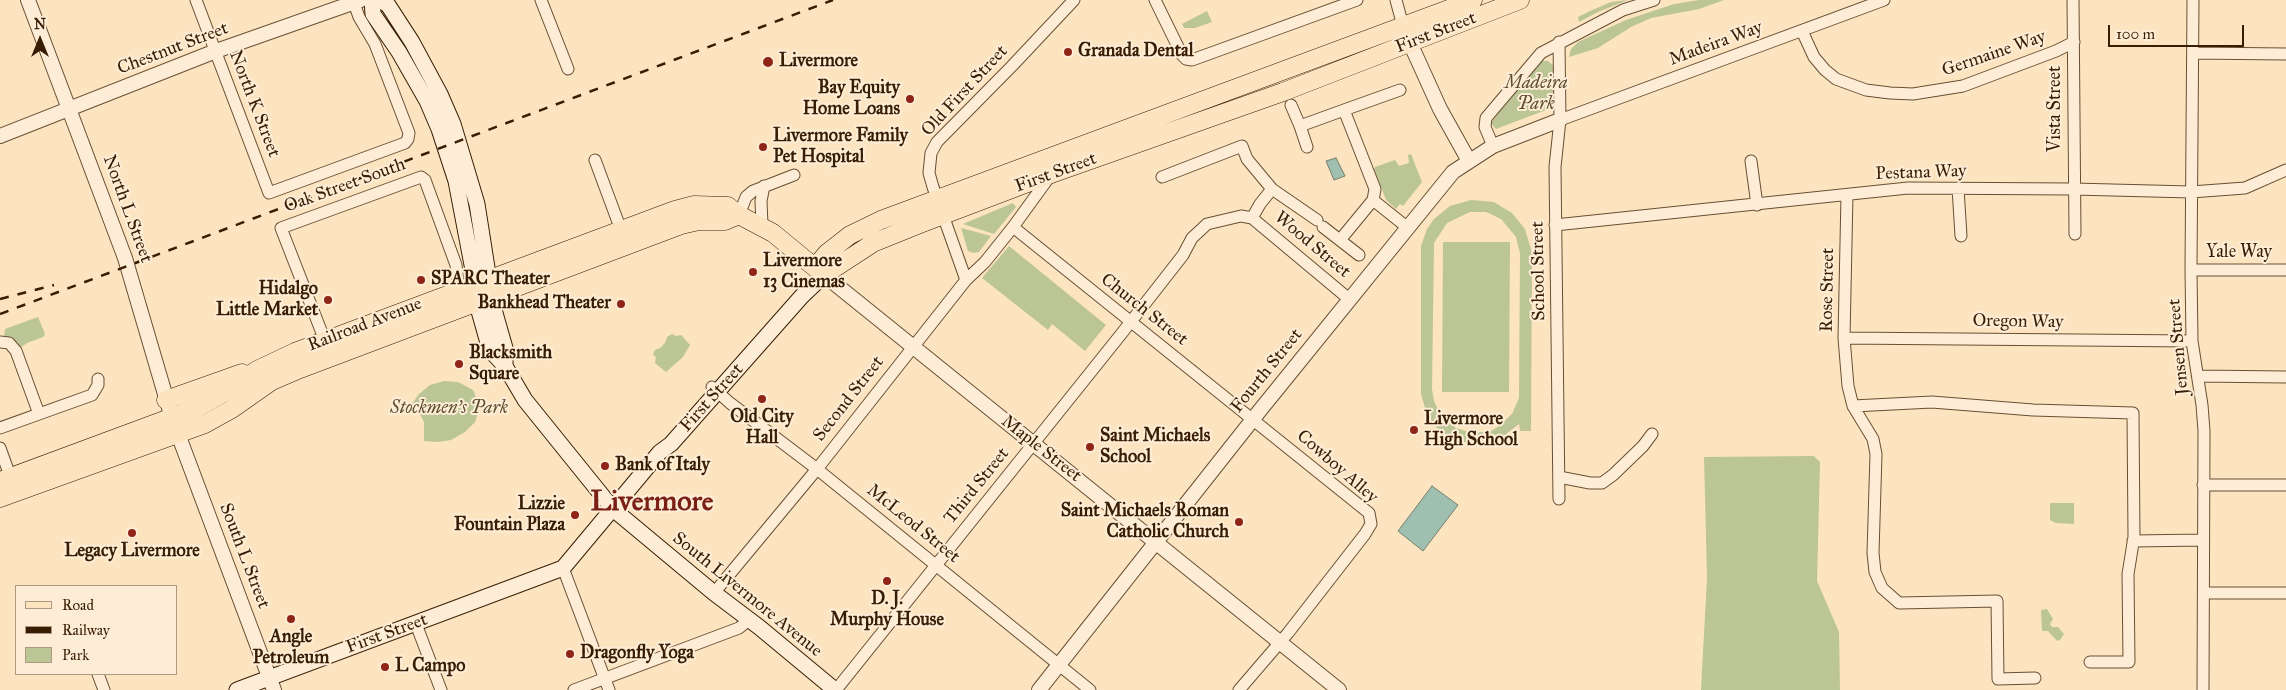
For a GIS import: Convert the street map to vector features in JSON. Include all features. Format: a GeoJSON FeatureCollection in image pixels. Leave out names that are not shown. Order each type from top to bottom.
{"type":"FeatureCollection","features":[{"type":"Feature","properties":{"kind":"main road"},"geometry":{"type":"LineString","coordinates":[[372,0],[373,14],[399,52],[427,101],[439,129],[456,181],[479,290]]}},
{"type":"Feature","properties":{"kind":"main road"},"geometry":{"type":"LineString","coordinates":[[379,0],[388,5],[412,42],[440,94],[453,124],[472,186],[479,290]]}},
{"type":"Feature","properties":{"kind":"main road","name":"First Street"},"geometry":{"type":"LineString","coordinates":[[237,690],[272,684],[416,624],[563,568],[660,452],[665,439],[715,389],[802,296],[820,271],[827,253],[850,235],[936,199],[1074,150],[1473,0]]}},
{"type":"Feature","properties":{"kind":"main road","name":"First Street"},"geometry":{"type":"LineString","coordinates":[[820,271],[873,243],[942,216],[1051,174],[1283,92],[1520,0]]}},
{"type":"Feature","properties":{"kind":"main road","name":"Railroad Avenue"},"geometry":{"type":"LineString","coordinates":[[175,426],[270,363],[328,349],[479,290],[621,230],[694,205],[728,206],[739,215],[725,221],[699,221],[681,225],[479,290]]}},
{"type":"Feature","properties":{"kind":"main road","name":"Maple Street"},"geometry":{"type":"LineString","coordinates":[[739,215],[762,225],[820,271]]}},
{"type":"Feature","properties":{"kind":"main road","name":"South Livermore Avenue"},"geometry":{"type":"LineString","coordinates":[[479,290],[490,350],[506,366],[525,400],[613,509],[835,690]]}},
{"type":"Feature","properties":{"kind":"main road","name":"Railroad Avenue"},"geometry":{"type":"LineString","coordinates":[[7,487],[175,426],[219,417],[328,349]]}},
{"type":"Feature","properties":{"kind":"main road"},"geometry":{"type":"LineString","coordinates":[[166,400],[270,363]]}},
{"type":"Feature","properties":{"kind":"street","name":"North L Street"},"geometry":{"type":"LineString","coordinates":[[28,0],[128,266],[175,426]]}},
{"type":"Feature","properties":{"kind":"street","name":"North K Street"},"geometry":{"type":"LineString","coordinates":[[196,0],[269,193],[405,143],[408,139],[409,133],[375,44],[360,17],[358,2]]}},
{"type":"Feature","properties":{"kind":"street"},"geometry":{"type":"LineString","coordinates":[[542,0],[568,69]]}},
{"type":"Feature","properties":{"kind":"street","name":"Old First Street"},"geometry":{"type":"LineString","coordinates":[[966,280],[936,199],[929,173],[929,163],[937,142],[1074,0]]}},
{"type":"Feature","properties":{"kind":"street"},"geometry":{"type":"LineString","coordinates":[[1158,1],[1182,55],[1186,59],[1192,60],[1358,0]]}},
{"type":"Feature","properties":{"kind":"street"},"geometry":{"type":"LineString","coordinates":[[1396,0],[1410,43],[1440,109],[1469,161]]}},
{"type":"Feature","properties":{"kind":"street"},"geometry":{"type":"LineString","coordinates":[[1493,146],[1485,127],[1486,118],[1541,53],[1623,10],[1654,0]]}},
{"type":"Feature","properties":{"kind":"street","name":"Madeira Way"},"geometry":{"type":"LineString","coordinates":[[1560,120],[1884,0]]}},
{"type":"Feature","properties":{"kind":"street","name":"Vista Street"},"geometry":{"type":"LineString","coordinates":[[2074,0],[2073,189],[2075,234]]}},
{"type":"Feature","properties":{"kind":"street","name":"Jensen Street"},"geometry":{"type":"LineString","coordinates":[[2193,0],[2192,341],[2204,431],[2202,484],[2204,540],[2203,690]]}},
{"type":"Feature","properties":{"kind":"street","name":"Chestnut Street"},"geometry":{"type":"LineString","coordinates":[[0,136],[216,51],[358,2]]}},
{"type":"Feature","properties":{"kind":"street","name":"Germaine Way"},"geometry":{"type":"LineString","coordinates":[[1802,31],[1814,57],[1836,80],[1866,90],[1890,94],[1913,94],[1963,86],[2056,51],[2074,42]]}},
{"type":"Feature","properties":{"kind":"street","name":"School Street"},"geometry":{"type":"LineString","coordinates":[[1559,42],[1560,120],[1555,167],[1559,499]]}},
{"type":"Feature","properties":{"kind":"street"},"geometry":{"type":"LineString","coordinates":[[2193,53],[2286,54]]}},
{"type":"Feature","properties":{"kind":"street"},"geometry":{"type":"LineString","coordinates":[[1300,126],[1400,90]]}},
{"type":"Feature","properties":{"kind":"street"},"geometry":{"type":"LineString","coordinates":[[1291,105],[1307,147]]}},
{"type":"Feature","properties":{"kind":"street"},"geometry":{"type":"LineString","coordinates":[[1340,240],[1373,200],[1375,189],[1344,110]]}},
{"type":"Feature","properties":{"kind":"street","name":"Fourth Street"},"geometry":{"type":"LineString","coordinates":[[1039,690],[1349,299],[1453,172],[1493,146],[1560,120]]}},
{"type":"Feature","properties":{"kind":"street"},"geometry":{"type":"LineString","coordinates":[[1162,177],[1242,146],[1247,160],[1272,189],[1359,255]]}},
{"type":"Feature","properties":{"kind":"street"},"geometry":{"type":"LineString","coordinates":[[595,160],[621,230]]}},
{"type":"Feature","properties":{"kind":"street"},"geometry":{"type":"LineString","coordinates":[[1751,161],[1757,205]]}},
{"type":"Feature","properties":{"kind":"street","name":"Pestana Way"},"geometry":{"type":"LineString","coordinates":[[1555,225],[1908,188],[2191,192],[2245,188],[2286,170]]}},
{"type":"Feature","properties":{"kind":"street","name":"Second Street"},"geometry":{"type":"LineString","coordinates":[[714,593],[817,469],[966,280],[985,262],[1051,174]]}},
{"type":"Feature","properties":{"kind":"street"},"geometry":{"type":"LineString","coordinates":[[739,215],[746,197],[753,191],[794,175]]}},
{"type":"Feature","properties":{"kind":"street","name":"Oak Street South"},"geometry":{"type":"LineString","coordinates":[[328,349],[281,228],[421,177],[425,180],[456,265],[479,290]]}},
{"type":"Feature","properties":{"kind":"street"},"geometry":{"type":"LineString","coordinates":[[762,225],[761,201],[764,186]]}},
{"type":"Feature","properties":{"kind":"street"},"geometry":{"type":"LineString","coordinates":[[1958,188],[1961,236]]}},
{"type":"Feature","properties":{"kind":"street"},"geometry":{"type":"LineString","coordinates":[[1252,218],[1272,189]]}},
{"type":"Feature","properties":{"kind":"street","name":"Rose Street"},"geometry":{"type":"LineString","coordinates":[[1846,195],[1844,338],[1848,386],[1853,406],[1873,439],[1876,454],[1873,553],[1875,572],[1882,588],[1899,603],[1997,601],[1998,679],[2035,678]]}},
{"type":"Feature","properties":{"kind":"street"},"geometry":{"type":"LineString","coordinates":[[1373,200],[1408,228]]}},
{"type":"Feature","properties":{"kind":"street","name":"Third Street"},"geometry":{"type":"LineString","coordinates":[[835,690],[1130,322],[1182,255],[1192,238],[1207,224],[1241,216],[1252,218]]}},
{"type":"Feature","properties":{"kind":"street","name":"Wood Street"},"geometry":{"type":"LineString","coordinates":[[1252,218],[1349,299]]}},
{"type":"Feature","properties":{"kind":"street","name":"Church Street"},"geometry":{"type":"LineString","coordinates":[[1013,227],[1254,419]]}},
{"type":"Feature","properties":{"kind":"street","name":"Yale Way"},"geometry":{"type":"LineString","coordinates":[[2191,270],[2286,270]]}},
{"type":"Feature","properties":{"kind":"street","name":"Maple Street"},"geometry":{"type":"LineString","coordinates":[[820,271],[1339,690]]}},
{"type":"Feature","properties":{"kind":"street","name":"Oregon Way"},"geometry":{"type":"LineString","coordinates":[[1844,338],[2192,341]]}},
{"type":"Feature","properties":{"kind":"street"},"geometry":{"type":"LineString","coordinates":[[0,342],[8,343],[16,351],[39,414]]}},
{"type":"Feature","properties":{"kind":"street"},"geometry":{"type":"LineString","coordinates":[[2198,376],[2286,377]]}},
{"type":"Feature","properties":{"kind":"street"},"geometry":{"type":"LineString","coordinates":[[0,428],[92,395],[98,385],[98,379]]}},
{"type":"Feature","properties":{"kind":"street","name":"McLeod Street"},"geometry":{"type":"LineString","coordinates":[[715,389],[1090,690]]}},
{"type":"Feature","properties":{"kind":"street"},"geometry":{"type":"LineString","coordinates":[[1853,406],[1932,402],[2033,410],[2133,413],[2133,540],[2128,574],[2129,662],[2090,662]]}},
{"type":"Feature","properties":{"kind":"street","name":"Cowboy Alley"},"geometry":{"type":"LineString","coordinates":[[1240,690],[1371,524],[1369,513],[1254,419]]}},
{"type":"Feature","properties":{"kind":"street","name":"South L Street"},"geometry":{"type":"LineString","coordinates":[[175,426],[272,684]]}},
{"type":"Feature","properties":{"kind":"street"},"geometry":{"type":"LineString","coordinates":[[1559,476],[1590,483],[1602,483],[1614,475],[1643,446],[1652,434]]}},
{"type":"Feature","properties":{"kind":"street"},"geometry":{"type":"LineString","coordinates":[[0,448],[7,487]]}},
{"type":"Feature","properties":{"kind":"street"},"geometry":{"type":"LineString","coordinates":[[2202,484],[2286,485]]}},
{"type":"Feature","properties":{"kind":"street"},"geometry":{"type":"LineString","coordinates":[[2133,540],[2204,540]]}},
{"type":"Feature","properties":{"kind":"street"},"geometry":{"type":"LineString","coordinates":[[563,568],[609,690]]}},
{"type":"Feature","properties":{"kind":"street"},"geometry":{"type":"LineString","coordinates":[[2204,593],[2286,593]]}},
{"type":"Feature","properties":{"kind":"street"},"geometry":{"type":"LineString","coordinates":[[574,690],[739,628],[749,620]]}},
{"type":"Feature","properties":{"kind":"street"},"geometry":{"type":"LineString","coordinates":[[416,624],[441,690]]}},
{"type":"Feature","properties":{"kind":"street"},"geometry":{"type":"LineString","coordinates":[[98,675],[104,690]]}},
{"type":"Feature","properties":{"kind":"green space"},"geometry":{"type":"Polygon","coordinates":[[[1628,0],[1579,22],[1578,17],[1590,11],[1611,2],[1628,0]]]}},
{"type":"Feature","properties":{"kind":"green space"},"geometry":{"type":"Polygon","coordinates":[[[1699,0],[1724,0],[1699,9],[1651,18],[1631,27],[1598,48],[1569,57],[1571,49],[1578,42],[1626,20],[1674,4],[1699,0]]]}},
{"type":"Feature","properties":{"kind":"green space"},"geometry":{"type":"Polygon","coordinates":[[[1207,11],[1212,22],[1195,28],[1184,28],[1182,24],[1207,11]]]}},
{"type":"Feature","properties":{"kind":"green space","name":"Madeira Park"},"geometry":{"type":"Polygon","coordinates":[[[1542,61],[1548,61],[1554,66],[1554,107],[1496,129],[1491,123],[1537,64],[1542,61]]]}},
{"type":"Feature","properties":{"kind":"green space"},"geometry":{"type":"Polygon","coordinates":[[[1411,154],[1422,182],[1403,206],[1400,204],[1396,209],[1386,200],[1374,169],[1395,160],[1399,166],[1409,163],[1408,155],[1411,154]]]}},
{"type":"Feature","properties":{"kind":"green space"},"geometry":{"type":"Polygon","coordinates":[[[1471,200],[1494,202],[1512,213],[1525,229],[1532,253],[1531,431],[1520,431],[1519,424],[1500,439],[1479,445],[1454,440],[1439,430],[1428,418],[1421,394],[1421,246],[1427,229],[1434,219],[1450,206],[1471,200]],[[1470,212],[1447,223],[1434,243],[1432,389],[1434,401],[1441,416],[1456,428],[1473,433],[1491,431],[1499,426],[1512,414],[1519,398],[1520,253],[1516,237],[1501,219],[1486,212],[1470,212]]]}},
{"type":"Feature","properties":{"kind":"green space"},"geometry":{"type":"Polygon","coordinates":[[[1013,203],[1016,207],[994,234],[963,224],[1013,203]]]}},
{"type":"Feature","properties":{"kind":"green space"},"geometry":{"type":"Polygon","coordinates":[[[961,228],[991,236],[979,252],[973,253],[968,251],[961,228]]]}},
{"type":"Feature","properties":{"kind":"green space"},"geometry":{"type":"Polygon","coordinates":[[[1443,242],[1510,242],[1509,392],[1442,392],[1443,242]]]}},
{"type":"Feature","properties":{"kind":"green space"},"geometry":{"type":"Polygon","coordinates":[[[1009,246],[1106,325],[1085,351],[1052,324],[1048,330],[982,278],[1009,246]]]}},
{"type":"Feature","properties":{"kind":"green space"},"geometry":{"type":"Polygon","coordinates":[[[38,317],[45,334],[43,337],[20,348],[4,336],[5,329],[38,317]]]}},
{"type":"Feature","properties":{"kind":"green space"},"geometry":{"type":"Polygon","coordinates":[[[672,334],[676,336],[681,335],[690,345],[683,357],[666,372],[655,363],[656,357],[653,355],[655,350],[660,348],[665,343],[667,337],[672,334]]]}},
{"type":"Feature","properties":{"kind":"green space","name":"Stockmen's Park"},"geometry":{"type":"Polygon","coordinates":[[[444,381],[458,382],[473,390],[480,406],[475,422],[465,432],[451,440],[438,442],[424,441],[424,422],[421,416],[410,407],[419,394],[430,385],[444,381]]]}},
{"type":"Feature","properties":{"kind":"green space"},"geometry":{"type":"Polygon","coordinates":[[[1814,456],[1820,462],[1817,581],[1839,632],[1840,690],[1701,690],[1707,578],[1704,457],[1814,456]]]}},
{"type":"Feature","properties":{"kind":"green space"},"geometry":{"type":"Polygon","coordinates":[[[2050,503],[2074,503],[2074,524],[2056,523],[2050,520],[2050,503]]]}},
{"type":"Feature","properties":{"kind":"green space"},"geometry":{"type":"Polygon","coordinates":[[[2047,609],[2053,619],[2050,624],[2052,627],[2058,627],[2064,634],[2060,640],[2057,641],[2048,631],[2042,631],[2041,610],[2047,609]]]}},
{"type":"Feature","properties":{"kind":"shaded area"},"geometry":{"type":"Polygon","coordinates":[[[1336,158],[1345,176],[1334,180],[1326,161],[1336,158]]]}},
{"type":"Feature","properties":{"kind":"shaded area"},"geometry":{"type":"Polygon","coordinates":[[[1432,486],[1458,505],[1423,551],[1398,531],[1432,486]]]}},
{"type":"Feature","properties":{"kind":"railway"},"geometry":{"type":"LineString","coordinates":[[0,314],[833,0]]}},
{"type":"Feature","properties":{"kind":"railway"},"geometry":{"type":"LineString","coordinates":[[0,299],[54,285]]}},
{"type":"Feature","properties":{"kind":"place","name":"Granada Dental"},"geometry":{"type":"Point","coordinates":[1068,52]}},
{"type":"Feature","properties":{"kind":"place","name":"Livermore"},"geometry":{"type":"Point","coordinates":[768,62]}},
{"type":"Feature","properties":{"kind":"place","name":"Bay Equity Home Loans"},"geometry":{"type":"Point","coordinates":[910,99]}},
{"type":"Feature","properties":{"kind":"place","name":"Livermore Family Pet Hospital"},"geometry":{"type":"Point","coordinates":[763,147]}},
{"type":"Feature","properties":{"kind":"place","name":"Livermore 13 Cinemas"},"geometry":{"type":"Point","coordinates":[753,272]}},
{"type":"Feature","properties":{"kind":"place","name":"SPARC Theater"},"geometry":{"type":"Point","coordinates":[421,280]}},
{"type":"Feature","properties":{"kind":"place","name":"Hidalgo Little Market"},"geometry":{"type":"Point","coordinates":[328,300]}},
{"type":"Feature","properties":{"kind":"place","name":"Bankhead Theater"},"geometry":{"type":"Point","coordinates":[621,304]}},
{"type":"Feature","properties":{"kind":"place","name":"Blacksmith Square"},"geometry":{"type":"Point","coordinates":[459,364]}},
{"type":"Feature","properties":{"kind":"place","name":"Old City Hall"},"geometry":{"type":"Point","coordinates":[762,399]}},
{"type":"Feature","properties":{"kind":"place","name":"Livermore High School"},"geometry":{"type":"Point","coordinates":[1414,430]}},
{"type":"Feature","properties":{"kind":"place","name":"Saint Michaels School"},"geometry":{"type":"Point","coordinates":[1090,447]}},
{"type":"Feature","properties":{"kind":"place","name":"Bank of Italy"},"geometry":{"type":"Point","coordinates":[605,466]}},
{"type":"Feature","properties":{"kind":"place","name":"Lizzie Fountain Plaza"},"geometry":{"type":"Point","coordinates":[575,515]}},
{"type":"Feature","properties":{"kind":"place","name":"Saint Michaels Roman Catholic Church"},"geometry":{"type":"Point","coordinates":[1239,522]}},
{"type":"Feature","properties":{"kind":"place","name":"Legacy Livermore"},"geometry":{"type":"Point","coordinates":[132,533]}},
{"type":"Feature","properties":{"kind":"place","name":"D. J. Murphy House"},"geometry":{"type":"Point","coordinates":[887,581]}},
{"type":"Feature","properties":{"kind":"place","name":"Angle Petroleum"},"geometry":{"type":"Point","coordinates":[291,619]}},
{"type":"Feature","properties":{"kind":"place","name":"Dragonfly Yoga"},"geometry":{"type":"Point","coordinates":[570,654]}},
{"type":"Feature","properties":{"kind":"place","name":"L Campo"},"geometry":{"type":"Point","coordinates":[385,667]}},
{"type":"Feature","properties":{"kind":"district","name":"Livermore"},"geometry":{"type":"Point","coordinates":[652,503]}}]}
